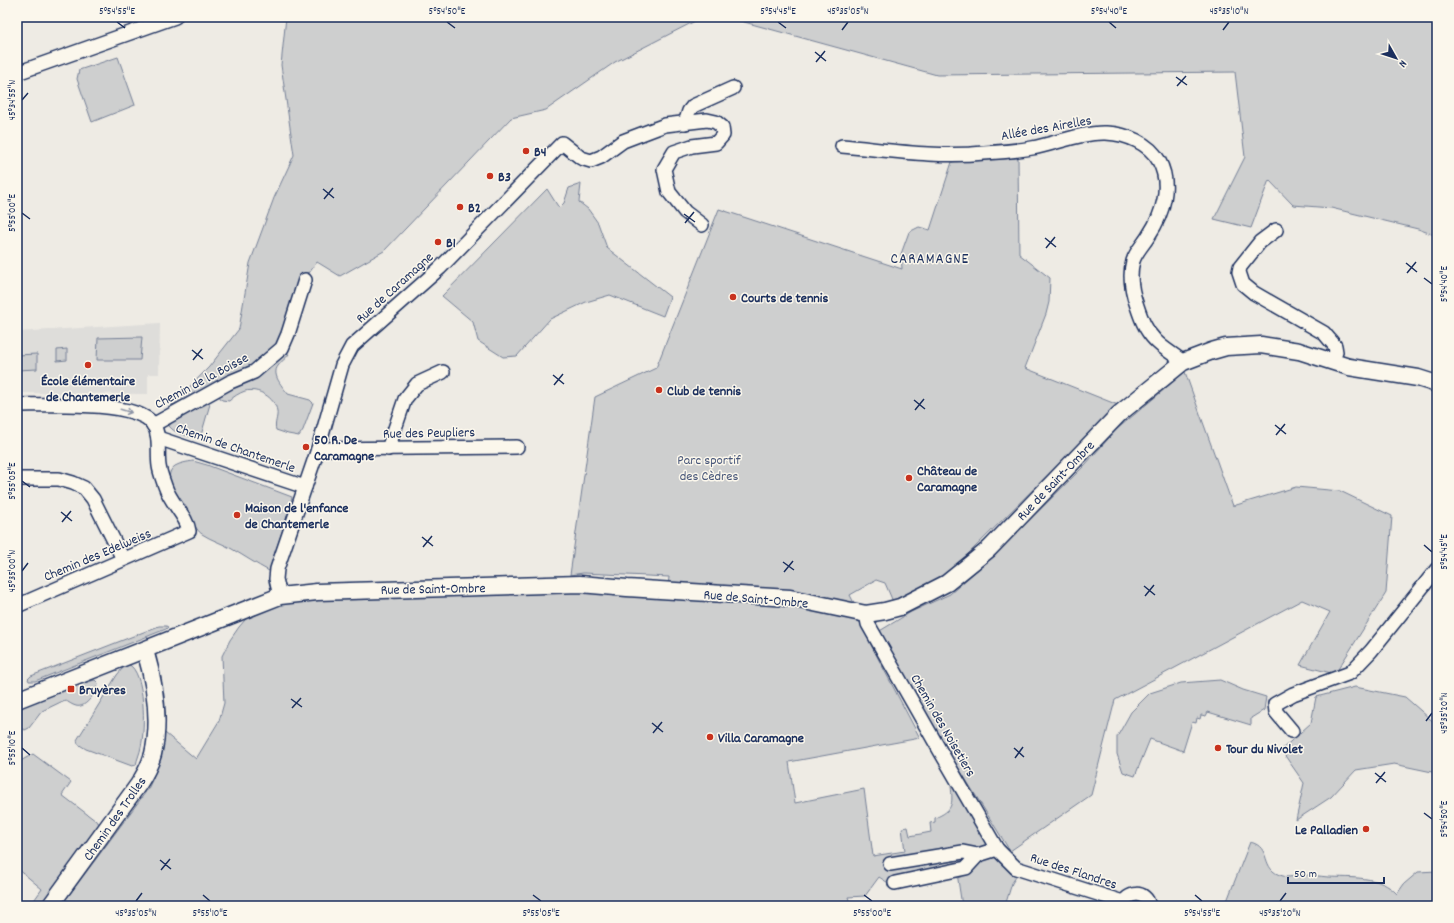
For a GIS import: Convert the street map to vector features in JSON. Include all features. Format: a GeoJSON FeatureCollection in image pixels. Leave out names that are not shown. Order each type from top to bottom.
{"type":"FeatureCollection","features":[{"type":"Feature","properties":{"kind":"street"},"geometry":{"type":"LineString","coordinates":[[17,73],[174,17]]}},
{"type":"Feature","properties":{"kind":"street"},"geometry":{"type":"LineString","coordinates":[[685,123],[689,111],[693,106],[733,88]]}},
{"type":"Feature","properties":{"kind":"street","name":"Rue de Caramagne"},"geometry":{"type":"LineString","coordinates":[[280,596],[276,579],[277,569],[318,449],[342,365],[352,346],[440,268],[562,143],[581,158],[591,161],[601,157],[623,141],[665,125],[707,120],[716,122],[722,127],[723,135],[716,143],[692,146],[674,152],[664,169],[669,192],[685,212],[702,225]]}},
{"type":"Feature","properties":{"kind":"street","name":"Allée des Airelles"},"geometry":{"type":"LineString","coordinates":[[842,146],[928,154],[981,154],[1032,148],[1092,134],[1106,133],[1119,135],[1147,146],[1155,153],[1161,164],[1166,176],[1166,188],[1163,204],[1157,221],[1133,260],[1131,271],[1134,299],[1144,326],[1154,339],[1183,362]]}},
{"type":"Feature","properties":{"kind":"street"},"geometry":{"type":"LineString","coordinates":[[1276,230],[1260,242],[1240,267],[1240,277],[1243,284],[1254,293],[1324,333],[1335,346],[1336,352],[1334,357],[1327,360]]}},
{"type":"Feature","properties":{"kind":"street","name":"Chemin de la Boisse"},"geometry":{"type":"LineString","coordinates":[[153,424],[230,382],[254,372],[282,348],[305,280]]}},
{"type":"Feature","properties":{"kind":"street","name":"Rue de Saint-Ombre"},"geometry":{"type":"LineString","coordinates":[[17,700],[280,596],[317,592],[580,584],[790,598],[866,614],[900,607],[947,583],[989,549],[1119,414],[1183,362],[1226,347],[1260,345],[1299,351],[1349,367],[1418,378],[1437,384]]}},
{"type":"Feature","properties":{"kind":"street"},"geometry":{"type":"LineString","coordinates":[[388,449],[405,399],[417,384],[443,372]]}},
{"type":"Feature","properties":{"kind":"street"},"geometry":{"type":"LineString","coordinates":[[17,405],[93,406],[119,409],[142,417],[153,424]]}},
{"type":"Feature","properties":{"kind":"street","name":"Chemin de Chantemerle"},"geometry":{"type":"LineString","coordinates":[[153,424],[158,438],[160,467],[167,491],[174,505],[188,523],[189,531]]}},
{"type":"Feature","properties":{"kind":"street","name":"Chemin de Chantemerle"},"geometry":{"type":"LineString","coordinates":[[158,438],[305,487]]}},
{"type":"Feature","properties":{"kind":"street","name":"Rue des Peupliers"},"geometry":{"type":"LineString","coordinates":[[318,449],[517,447]]}},
{"type":"Feature","properties":{"kind":"street"},"geometry":{"type":"LineString","coordinates":[[17,479],[59,479],[84,488],[93,500],[123,559]]}},
{"type":"Feature","properties":{"kind":"street","name":"Chemin des Edelweiss"},"geometry":{"type":"LineString","coordinates":[[17,606],[189,531]]}},
{"type":"Feature","properties":{"kind":"street"},"geometry":{"type":"LineString","coordinates":[[1292,731],[1276,712],[1275,704],[1285,697],[1350,673],[1371,651],[1437,569]]}},
{"type":"Feature","properties":{"kind":"street","name":"Chemin des Noisetiers"},"geometry":{"type":"LineString","coordinates":[[866,614],[868,624],[997,849],[1016,868]]}},
{"type":"Feature","properties":{"kind":"street","name":"Chemin des Trolles"},"geometry":{"type":"LineString","coordinates":[[50,906],[138,785],[152,756],[156,719],[155,693],[152,671],[146,650]]}},
{"type":"Feature","properties":{"kind":"street"},"geometry":{"type":"LineString","coordinates":[[890,864],[963,852],[978,855],[997,849]]}},
{"type":"Feature","properties":{"kind":"street"},"geometry":{"type":"LineString","coordinates":[[895,883],[966,868],[978,855]]}},
{"type":"Feature","properties":{"kind":"street","name":"Rue des Flandres"},"geometry":{"type":"LineString","coordinates":[[1016,868],[1123,904]]}},
{"type":"Feature","properties":{"kind":"street"},"geometry":{"type":"LineString","coordinates":[[1123,904],[1130,896],[1138,894],[1146,899],[1149,906]]}},
{"type":"Feature","properties":{"kind":"shaded area","name":"École élémentaire de Chantemerle"},"geometry":{"type":"Polygon","coordinates":[[[160,323],[159,374],[148,374],[148,394],[17,393],[17,332],[160,323]]]}},
{"type":"Feature","properties":{"kind":"green space"},"geometry":{"type":"Polygon","coordinates":[[[286,17],[715,17],[699,19],[615,62],[546,110],[511,118],[384,251],[340,276],[317,262],[294,294],[282,338],[261,360],[171,406],[209,367],[239,329],[250,263],[274,198],[294,155],[281,65],[286,17]]]}},
{"type":"Feature","properties":{"kind":"green space"},"geometry":{"type":"Polygon","coordinates":[[[726,17],[1437,17],[1437,236],[1418,229],[1331,208],[1293,205],[1269,180],[1251,228],[1214,219],[1245,157],[1235,72],[937,75],[726,17]]]}},
{"type":"Feature","properties":{"kind":"green space"},"geometry":{"type":"Polygon","coordinates":[[[118,57],[135,105],[92,122],[77,79],[79,70],[118,57]]]}},
{"type":"Feature","properties":{"kind":"green space","name":"Parc sportif des Cèdres"},"geometry":{"type":"Polygon","coordinates":[[[1018,158],[1019,254],[1050,278],[1049,302],[1046,314],[1025,368],[1118,405],[947,575],[894,604],[885,583],[876,580],[850,595],[858,611],[668,586],[669,577],[583,573],[570,575],[595,397],[656,368],[719,209],[902,269],[901,254],[909,232],[919,227],[930,230],[952,162],[1018,158]]]}},
{"type":"Feature","properties":{"kind":"green space"},"geometry":{"type":"Polygon","coordinates":[[[581,184],[579,202],[588,209],[598,223],[607,248],[670,297],[663,316],[610,295],[586,302],[550,319],[517,356],[503,357],[478,341],[473,322],[442,296],[547,189],[559,208],[564,203],[569,188],[581,184]]]}},
{"type":"Feature","properties":{"kind":"green space"},"geometry":{"type":"Polygon","coordinates":[[[142,337],[140,360],[97,360],[98,338],[142,337]]]}},
{"type":"Feature","properties":{"kind":"green space"},"geometry":{"type":"Polygon","coordinates":[[[67,349],[67,360],[57,361],[57,350],[67,349]]]}},
{"type":"Feature","properties":{"kind":"green space"},"geometry":{"type":"Polygon","coordinates":[[[285,353],[289,354],[279,364],[276,370],[278,381],[288,394],[310,400],[313,403],[303,430],[299,436],[276,430],[276,406],[269,398],[260,392],[250,390],[245,391],[236,395],[229,401],[222,400],[218,395],[285,353]]]}},
{"type":"Feature","properties":{"kind":"green space"},"geometry":{"type":"Polygon","coordinates":[[[37,354],[37,369],[17,370],[17,355],[37,354]]]}},
{"type":"Feature","properties":{"kind":"green space"},"geometry":{"type":"Polygon","coordinates":[[[1185,372],[1233,506],[1296,487],[1340,491],[1392,516],[1386,593],[1335,674],[1300,665],[1330,612],[1302,600],[1115,700],[1091,795],[1010,851],[942,741],[878,632],[911,612],[950,594],[993,556],[1085,465],[1116,430],[1185,372]]]}},
{"type":"Feature","properties":{"kind":"green space"},"geometry":{"type":"Polygon","coordinates":[[[204,402],[210,404],[200,439],[179,433],[169,426],[176,418],[204,402]]]}},
{"type":"Feature","properties":{"kind":"green space","name":"Maison de l'enfance de Chantemerle"},"geometry":{"type":"Polygon","coordinates":[[[193,461],[292,497],[289,511],[269,571],[228,547],[200,533],[181,506],[173,492],[169,477],[175,466],[193,461]]]}},
{"type":"Feature","properties":{"kind":"green space"},"geometry":{"type":"Polygon","coordinates":[[[584,589],[785,601],[862,620],[871,640],[870,643],[920,738],[789,762],[795,803],[864,789],[873,856],[905,851],[902,828],[908,827],[910,836],[931,832],[930,823],[935,822],[935,818],[945,812],[952,802],[951,786],[955,784],[1018,874],[1012,883],[1005,906],[962,906],[957,873],[893,886],[879,877],[865,896],[848,897],[851,906],[61,906],[148,789],[153,778],[165,733],[196,759],[219,721],[224,703],[222,656],[239,627],[257,606],[320,597],[584,589]]]}},
{"type":"Feature","properties":{"kind":"green space"},"geometry":{"type":"Polygon","coordinates":[[[159,626],[168,627],[35,681],[29,681],[28,679],[31,676],[159,626]]]}},
{"type":"Feature","properties":{"kind":"green space"},"geometry":{"type":"Polygon","coordinates":[[[128,664],[134,669],[138,678],[143,702],[141,749],[136,765],[132,766],[86,749],[78,744],[77,740],[117,675],[128,664]]]}},
{"type":"Feature","properties":{"kind":"green space"},"geometry":{"type":"Polygon","coordinates":[[[95,680],[98,683],[96,690],[84,705],[76,706],[65,700],[42,711],[29,728],[25,730],[17,726],[17,709],[75,685],[95,680]]]}},
{"type":"Feature","properties":{"kind":"green space"},"geometry":{"type":"Polygon","coordinates":[[[1220,680],[1243,690],[1266,697],[1264,710],[1251,718],[1251,725],[1208,712],[1206,716],[1201,715],[1200,719],[1197,718],[1196,723],[1192,722],[1183,751],[1150,739],[1135,776],[1123,772],[1117,754],[1117,737],[1131,712],[1150,693],[1181,683],[1220,680]]]}},
{"type":"Feature","properties":{"kind":"green space"},"geometry":{"type":"Polygon","coordinates":[[[1355,687],[1405,697],[1437,725],[1437,773],[1394,764],[1356,770],[1331,797],[1296,820],[1304,783],[1281,750],[1311,723],[1316,697],[1355,687]]]}},
{"type":"Feature","properties":{"kind":"green space"},"geometry":{"type":"Polygon","coordinates":[[[33,754],[71,782],[62,795],[100,824],[42,906],[30,906],[42,889],[17,868],[17,763],[33,754]]]}},
{"type":"Feature","properties":{"kind":"green space"},"geometry":{"type":"Polygon","coordinates":[[[1250,842],[1257,845],[1261,849],[1271,869],[1283,876],[1289,877],[1304,875],[1365,879],[1382,883],[1397,894],[1404,884],[1418,872],[1437,871],[1437,906],[1225,906],[1250,842]]]}},
{"type":"Feature","properties":{"kind":"place","name":"B4"},"geometry":{"type":"Point","coordinates":[526,151]}},
{"type":"Feature","properties":{"kind":"place","name":"B3"},"geometry":{"type":"Point","coordinates":[490,176]}},
{"type":"Feature","properties":{"kind":"place","name":"B2"},"geometry":{"type":"Point","coordinates":[460,207]}},
{"type":"Feature","properties":{"kind":"place","name":"B1"},"geometry":{"type":"Point","coordinates":[438,242]}},
{"type":"Feature","properties":{"kind":"place","name":"Courts de tennis"},"geometry":{"type":"Point","coordinates":[733,297]}},
{"type":"Feature","properties":{"kind":"place","name":"École élémentaire de Chantemerle"},"geometry":{"type":"Point","coordinates":[88,365]}},
{"type":"Feature","properties":{"kind":"place","name":"Club de tennis"},"geometry":{"type":"Point","coordinates":[659,390]}},
{"type":"Feature","properties":{"kind":"place","name":"50 R. De Caramagne"},"geometry":{"type":"Point","coordinates":[306,447]}},
{"type":"Feature","properties":{"kind":"place","name":"Château de Caramagne"},"geometry":{"type":"Point","coordinates":[909,478]}},
{"type":"Feature","properties":{"kind":"place","name":"Maison de l'enfance de Chantemerle"},"geometry":{"type":"Point","coordinates":[237,515]}},
{"type":"Feature","properties":{"kind":"place","name":"Bruyères"},"geometry":{"type":"Point","coordinates":[71,689]}},
{"type":"Feature","properties":{"kind":"place","name":"Villa Caramagne"},"geometry":{"type":"Point","coordinates":[710,737]}},
{"type":"Feature","properties":{"kind":"place","name":"Tour du Nivolet"},"geometry":{"type":"Point","coordinates":[1218,748]}},
{"type":"Feature","properties":{"kind":"place","name":"Le Palladien"},"geometry":{"type":"Point","coordinates":[1366,829]}},
{"type":"Feature","properties":{"kind":"district","name":"CARAMAGNE"},"geometry":{"type":"Point","coordinates":[930,258]}}]}
